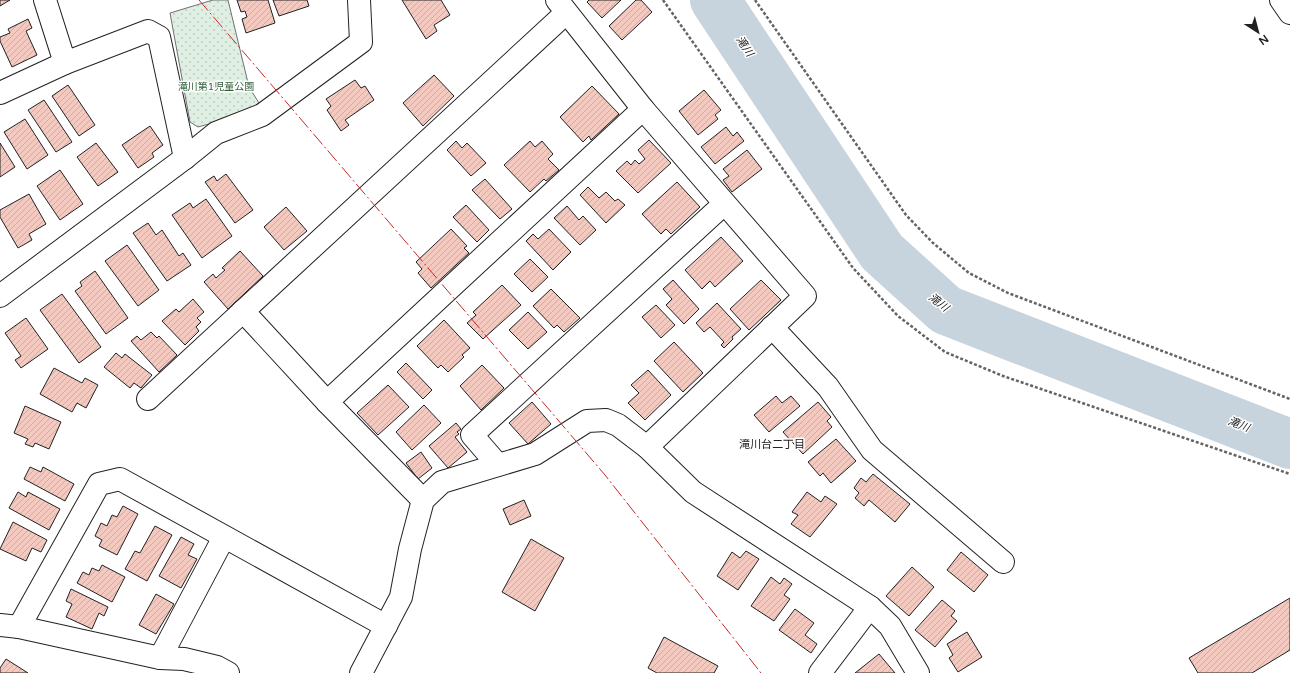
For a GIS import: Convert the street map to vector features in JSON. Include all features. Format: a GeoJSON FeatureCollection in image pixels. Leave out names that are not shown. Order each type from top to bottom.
{"type":"FeatureCollection","features":[{"type":"Feature","properties":{"kind":"street"},"geometry":{"type":"LineString","coordinates":[[45,0],[66,63]]}},
{"type":"Feature","properties":{"kind":"street"},"geometry":{"type":"LineString","coordinates":[[0,296],[186,158],[216,133],[262,115],[361,42],[359,0]]}},
{"type":"Feature","properties":{"kind":"street"},"geometry":{"type":"LineString","coordinates":[[1281,0],[1290,13]]}},
{"type":"Feature","properties":{"kind":"street"},"geometry":{"type":"LineString","coordinates":[[148,399],[243,311],[562,6],[643,109],[805,296],[647,446]]}},
{"type":"Feature","properties":{"kind":"street"},"geometry":{"type":"LineString","coordinates":[[0,92],[66,63],[148,31],[159,37],[186,158]]}},
{"type":"Feature","properties":{"kind":"street"},"geometry":{"type":"LineString","coordinates":[[327,402],[643,109]]}},
{"type":"Feature","properties":{"kind":"street"},"geometry":{"type":"LineString","coordinates":[[498,465],[472,435],[592,323],[724,204]]}},
{"type":"Feature","properties":{"kind":"street"},"geometry":{"type":"LineString","coordinates":[[243,311],[327,402],[423,500]]}},
{"type":"Feature","properties":{"kind":"street"},"geometry":{"type":"LineString","coordinates":[[772,327],[828,387],[872,450],[1003,562]]}},
{"type":"Feature","properties":{"kind":"street"},"geometry":{"type":"LineString","coordinates":[[361,673],[401,596],[410,549],[423,500],[442,482],[535,454],[587,421],[606,420],[618,425],[647,446],[693,492],[870,607],[890,626],[918,673]]}},
{"type":"Feature","properties":{"kind":"street"},"geometry":{"type":"LineString","coordinates":[[228,673],[217,667],[184,659],[160,658],[10,626],[99,484],[120,480],[386,626]]}},
{"type":"Feature","properties":{"kind":"street"},"geometry":{"type":"LineString","coordinates":[[160,658],[224,537]]}},
{"type":"Feature","properties":{"kind":"street"},"geometry":{"type":"LineString","coordinates":[[820,673],[870,607]]}},
{"type":"Feature","properties":{"kind":"path"},"geometry":{"type":"LineString","coordinates":[[663,0],[853,268],[898,316],[945,352],[1003,376],[1290,474]]}},
{"type":"Feature","properties":{"kind":"path"},"geometry":{"type":"LineString","coordinates":[[755,0],[906,215],[933,243],[969,273],[1008,293],[1290,399]]}},
{"type":"Feature","properties":{"kind":"green space","name":"滝川第1児童公園"},"geometry":{"type":"Polygon","coordinates":[[[213,0],[228,0],[249,87],[259,103],[238,115],[198,127],[190,122],[170,13],[213,0]]]}},
{"type":"Feature","properties":{"kind":"building"},"geometry":{"type":"Polygon","coordinates":[[[0,0],[10,0],[0,6],[0,0]]]}},
{"type":"Feature","properties":{"kind":"building"},"geometry":{"type":"Polygon","coordinates":[[[237,0],[268,0],[275,23],[246,33],[242,19],[247,17],[245,11],[241,12],[237,0]]]}},
{"type":"Feature","properties":{"kind":"building"},"geometry":{"type":"Polygon","coordinates":[[[273,0],[307,0],[309,6],[279,16],[273,0]]]}},
{"type":"Feature","properties":{"kind":"building"},"geometry":{"type":"Polygon","coordinates":[[[402,0],[441,0],[450,15],[434,25],[437,31],[426,39],[402,0]]]}},
{"type":"Feature","properties":{"kind":"building"},"geometry":{"type":"Polygon","coordinates":[[[589,0],[621,0],[602,18],[587,2],[589,0]]]}},
{"type":"Feature","properties":{"kind":"building"},"geometry":{"type":"Polygon","coordinates":[[[636,0],[641,0],[652,12],[622,40],[609,26],[636,0]]]}},
{"type":"Feature","properties":{"kind":"building"},"geometry":{"type":"Polygon","coordinates":[[[28,19],[32,28],[26,31],[37,55],[12,67],[0,41],[0,37],[10,33],[8,29],[28,19]]]}},
{"type":"Feature","properties":{"kind":"building"},"geometry":{"type":"Polygon","coordinates":[[[434,75],[454,96],[423,126],[403,103],[434,75]]]}},
{"type":"Feature","properties":{"kind":"building"},"geometry":{"type":"Polygon","coordinates":[[[355,80],[361,88],[365,86],[374,100],[345,120],[349,125],[341,131],[327,110],[331,106],[326,99],[355,80]]]}},
{"type":"Feature","properties":{"kind":"building"},"geometry":{"type":"Polygon","coordinates":[[[68,85],[95,125],[79,136],[52,96],[68,85]]]}},
{"type":"Feature","properties":{"kind":"building"},"geometry":{"type":"Polygon","coordinates":[[[592,86],[619,114],[591,140],[589,136],[583,142],[560,117],[592,86]]]}},
{"type":"Feature","properties":{"kind":"building"},"geometry":{"type":"Polygon","coordinates":[[[704,90],[721,110],[715,115],[718,119],[698,135],[679,111],[704,90]]]}},
{"type":"Feature","properties":{"kind":"building"},"geometry":{"type":"Polygon","coordinates":[[[44,100],[72,142],[56,152],[28,110],[44,100]]]}},
{"type":"Feature","properties":{"kind":"building"},"geometry":{"type":"Polygon","coordinates":[[[25,119],[48,155],[27,169],[4,132],[25,119]]]}},
{"type":"Feature","properties":{"kind":"building"},"geometry":{"type":"Polygon","coordinates":[[[150,126],[163,145],[152,153],[154,157],[138,168],[122,145],[150,126]]]}},
{"type":"Feature","properties":{"kind":"building"},"geometry":{"type":"Polygon","coordinates":[[[726,127],[733,136],[737,132],[744,141],[715,164],[701,147],[726,127]]]}},
{"type":"Feature","properties":{"kind":"building"},"geometry":{"type":"Polygon","coordinates":[[[649,140],[671,163],[638,193],[616,171],[627,161],[631,165],[635,160],[639,164],[645,159],[638,150],[649,140]]]}},
{"type":"Feature","properties":{"kind":"building"},"geometry":{"type":"Polygon","coordinates":[[[456,141],[462,148],[467,143],[486,163],[471,176],[447,150],[456,141]]]}},
{"type":"Feature","properties":{"kind":"building"},"geometry":{"type":"Polygon","coordinates":[[[530,141],[535,147],[542,141],[553,154],[548,159],[559,170],[546,181],[544,179],[530,192],[504,165],[530,141]]]}},
{"type":"Feature","properties":{"kind":"building"},"geometry":{"type":"Polygon","coordinates":[[[0,143],[15,167],[0,177],[0,143]]]}},
{"type":"Feature","properties":{"kind":"building"},"geometry":{"type":"Polygon","coordinates":[[[96,143],[118,172],[98,186],[77,157],[96,143]]]}},
{"type":"Feature","properties":{"kind":"building"},"geometry":{"type":"Polygon","coordinates":[[[747,150],[762,169],[732,192],[723,180],[729,176],[723,169],[747,150]]]}},
{"type":"Feature","properties":{"kind":"building"},"geometry":{"type":"Polygon","coordinates":[[[60,170],[83,204],[60,220],[37,186],[60,170]]]}},
{"type":"Feature","properties":{"kind":"building"},"geometry":{"type":"Polygon","coordinates":[[[226,174],[253,210],[235,223],[205,182],[214,176],[217,181],[226,174]]]}},
{"type":"Feature","properties":{"kind":"building"},"geometry":{"type":"Polygon","coordinates":[[[485,179],[512,209],[500,219],[472,190],[485,179]]]}},
{"type":"Feature","properties":{"kind":"building"},"geometry":{"type":"Polygon","coordinates":[[[677,182],[700,207],[671,234],[666,229],[661,234],[642,214],[677,182]]]}},
{"type":"Feature","properties":{"kind":"building"},"geometry":{"type":"Polygon","coordinates":[[[588,187],[599,198],[606,192],[615,201],[618,199],[625,205],[606,223],[580,195],[588,187]]]}},
{"type":"Feature","properties":{"kind":"building"},"geometry":{"type":"Polygon","coordinates":[[[29,194],[46,224],[29,234],[32,240],[18,248],[0,217],[0,210],[29,194]]]}},
{"type":"Feature","properties":{"kind":"building"},"geometry":{"type":"Polygon","coordinates":[[[206,199],[232,236],[202,258],[172,215],[190,203],[193,208],[206,199]]]}},
{"type":"Feature","properties":{"kind":"building"},"geometry":{"type":"Polygon","coordinates":[[[466,205],[489,230],[477,242],[453,217],[466,205]]]}},
{"type":"Feature","properties":{"kind":"building"},"geometry":{"type":"Polygon","coordinates":[[[567,206],[579,220],[583,216],[596,230],[580,245],[554,218],[567,206]]]}},
{"type":"Feature","properties":{"kind":"building"},"geometry":{"type":"Polygon","coordinates":[[[286,207],[307,231],[284,250],[264,227],[286,207]]]}},
{"type":"Feature","properties":{"kind":"building"},"geometry":{"type":"Polygon","coordinates":[[[148,223],[156,235],[162,230],[179,256],[183,253],[191,265],[167,281],[133,233],[148,223]]]}},
{"type":"Feature","properties":{"kind":"building"},"geometry":{"type":"Polygon","coordinates":[[[451,229],[467,246],[464,248],[469,253],[431,288],[418,273],[422,269],[416,262],[451,229]]]}},
{"type":"Feature","properties":{"kind":"building"},"geometry":{"type":"Polygon","coordinates":[[[549,229],[571,252],[553,270],[526,241],[533,234],[538,239],[549,229]]]}},
{"type":"Feature","properties":{"kind":"building"},"geometry":{"type":"Polygon","coordinates":[[[721,237],[743,261],[715,287],[710,281],[702,289],[685,270],[721,237]]]}},
{"type":"Feature","properties":{"kind":"building"},"geometry":{"type":"Polygon","coordinates":[[[127,245],[159,290],[138,306],[105,261],[127,245]]]}},
{"type":"Feature","properties":{"kind":"building"},"geometry":{"type":"Polygon","coordinates":[[[240,251],[263,276],[228,309],[204,282],[213,274],[216,278],[225,270],[222,268],[240,251]]]}},
{"type":"Feature","properties":{"kind":"building"},"geometry":{"type":"Polygon","coordinates":[[[530,259],[548,277],[532,292],[514,274],[530,259]]]}},
{"type":"Feature","properties":{"kind":"building"},"geometry":{"type":"Polygon","coordinates":[[[95,271],[128,318],[106,334],[75,291],[82,286],[80,282],[95,271]]]}},
{"type":"Feature","properties":{"kind":"building"},"geometry":{"type":"Polygon","coordinates":[[[673,280],[699,309],[684,324],[666,305],[672,299],[663,289],[673,280]]]}},
{"type":"Feature","properties":{"kind":"building"},"geometry":{"type":"Polygon","coordinates":[[[761,280],[781,300],[749,330],[730,309],[761,280]]]}},
{"type":"Feature","properties":{"kind":"building"},"geometry":{"type":"Polygon","coordinates":[[[502,285],[521,305],[483,339],[467,323],[476,315],[473,312],[502,285]]]}},
{"type":"Feature","properties":{"kind":"building"},"geometry":{"type":"Polygon","coordinates":[[[551,289],[580,318],[564,332],[557,325],[554,328],[533,306],[551,289]]]}},
{"type":"Feature","properties":{"kind":"building"},"geometry":{"type":"Polygon","coordinates":[[[62,294],[101,347],[79,363],[40,310],[62,294]]]}},
{"type":"Feature","properties":{"kind":"building"},"geometry":{"type":"Polygon","coordinates":[[[193,299],[204,312],[197,318],[201,322],[196,327],[199,331],[185,345],[162,321],[176,309],[179,312],[193,299]]]}},
{"type":"Feature","properties":{"kind":"building"},"geometry":{"type":"Polygon","coordinates":[[[717,303],[741,329],[732,337],[733,339],[724,348],[721,345],[724,342],[710,327],[704,332],[696,323],[717,303]]]}},
{"type":"Feature","properties":{"kind":"building"},"geometry":{"type":"Polygon","coordinates":[[[656,305],[675,325],[661,338],[642,317],[656,305]]]}},
{"type":"Feature","properties":{"kind":"building"},"geometry":{"type":"Polygon","coordinates":[[[528,312],[547,332],[528,349],[509,330],[528,312]]]}},
{"type":"Feature","properties":{"kind":"building"},"geometry":{"type":"Polygon","coordinates":[[[26,318],[48,349],[21,368],[15,360],[21,356],[5,333],[26,318]]]}},
{"type":"Feature","properties":{"kind":"building"},"geometry":{"type":"Polygon","coordinates":[[[444,320],[470,348],[462,355],[464,357],[448,372],[441,365],[438,368],[417,346],[444,320]]]}},
{"type":"Feature","properties":{"kind":"building"},"geometry":{"type":"Polygon","coordinates":[[[151,332],[157,338],[159,336],[177,355],[159,372],[131,341],[137,336],[141,340],[151,332]]]}},
{"type":"Feature","properties":{"kind":"building"},"geometry":{"type":"Polygon","coordinates":[[[674,342],[703,373],[683,392],[654,361],[674,342]]]}},
{"type":"Feature","properties":{"kind":"building"},"geometry":{"type":"Polygon","coordinates":[[[116,353],[122,358],[125,354],[152,375],[141,388],[134,383],[130,388],[104,367],[116,353]]]}},
{"type":"Feature","properties":{"kind":"building"},"geometry":{"type":"Polygon","coordinates":[[[406,363],[432,390],[423,399],[397,372],[406,363]]]}},
{"type":"Feature","properties":{"kind":"building"},"geometry":{"type":"Polygon","coordinates":[[[482,365],[504,388],[481,410],[460,386],[482,365]]]}},
{"type":"Feature","properties":{"kind":"building"},"geometry":{"type":"Polygon","coordinates":[[[54,368],[82,383],[85,378],[98,385],[86,408],[77,403],[72,412],[40,394],[54,368]]]}},
{"type":"Feature","properties":{"kind":"building"},"geometry":{"type":"Polygon","coordinates":[[[648,370],[671,395],[645,420],[628,403],[639,393],[631,385],[648,370]]]}},
{"type":"Feature","properties":{"kind":"building"},"geometry":{"type":"Polygon","coordinates":[[[388,385],[409,407],[378,435],[357,413],[388,385]]]}},
{"type":"Feature","properties":{"kind":"building"},"geometry":{"type":"Polygon","coordinates":[[[776,396],[782,403],[791,396],[800,406],[769,432],[754,415],[776,396]]]}},
{"type":"Feature","properties":{"kind":"building"},"geometry":{"type":"Polygon","coordinates":[[[532,402],[551,424],[528,444],[509,423],[532,402]]]}},
{"type":"Feature","properties":{"kind":"building"},"geometry":{"type":"Polygon","coordinates":[[[818,402],[831,417],[827,421],[832,427],[803,454],[783,432],[818,402]]]}},
{"type":"Feature","properties":{"kind":"building"},"geometry":{"type":"Polygon","coordinates":[[[424,405],[441,423],[412,450],[396,432],[424,405]]]}},
{"type":"Feature","properties":{"kind":"building"},"geometry":{"type":"Polygon","coordinates":[[[25,406],[61,422],[49,449],[35,443],[33,447],[25,444],[28,439],[14,433],[25,406]]]}},
{"type":"Feature","properties":{"kind":"building"},"geometry":{"type":"Polygon","coordinates":[[[456,423],[461,429],[457,432],[459,434],[455,437],[467,452],[448,468],[429,446],[456,423]]]}},
{"type":"Feature","properties":{"kind":"building"},"geometry":{"type":"Polygon","coordinates":[[[836,439],[856,461],[831,483],[823,473],[820,476],[808,462],[836,439]]]}},
{"type":"Feature","properties":{"kind":"building"},"geometry":{"type":"Polygon","coordinates":[[[421,452],[432,468],[418,479],[406,463],[421,452]]]}},
{"type":"Feature","properties":{"kind":"building"},"geometry":{"type":"Polygon","coordinates":[[[30,467],[41,472],[43,467],[74,484],[65,501],[24,479],[30,467]]]}},
{"type":"Feature","properties":{"kind":"building"},"geometry":{"type":"Polygon","coordinates":[[[873,474],[910,504],[895,522],[869,500],[864,506],[855,498],[859,493],[854,488],[861,478],[866,482],[873,474]]]}},
{"type":"Feature","properties":{"kind":"building"},"geometry":{"type":"Polygon","coordinates":[[[18,492],[26,497],[28,492],[60,509],[49,530],[9,508],[18,492]]]}},
{"type":"Feature","properties":{"kind":"building"},"geometry":{"type":"Polygon","coordinates":[[[807,492],[821,502],[825,496],[837,504],[810,537],[791,524],[798,515],[792,512],[807,492]]]}},
{"type":"Feature","properties":{"kind":"building"},"geometry":{"type":"Polygon","coordinates":[[[524,500],[531,516],[510,525],[503,509],[524,500]]]}},
{"type":"Feature","properties":{"kind":"building"},"geometry":{"type":"Polygon","coordinates":[[[123,506],[138,514],[117,555],[99,546],[102,540],[95,536],[101,523],[107,526],[112,515],[117,517],[123,506]]]}},
{"type":"Feature","properties":{"kind":"building"},"geometry":{"type":"Polygon","coordinates":[[[13,522],[47,540],[41,552],[32,548],[26,561],[0,549],[13,522]]]}},
{"type":"Feature","properties":{"kind":"building"},"geometry":{"type":"Polygon","coordinates":[[[155,526],[172,535],[147,581],[125,569],[135,551],[140,553],[155,526]]]}},
{"type":"Feature","properties":{"kind":"building"},"geometry":{"type":"Polygon","coordinates":[[[181,537],[194,544],[188,555],[197,559],[181,588],[159,576],[181,537]]]}},
{"type":"Feature","properties":{"kind":"building"},"geometry":{"type":"Polygon","coordinates":[[[531,539],[564,558],[535,611],[502,592],[531,539]]]}},
{"type":"Feature","properties":{"kind":"building"},"geometry":{"type":"Polygon","coordinates":[[[746,551],[759,559],[738,590],[717,576],[732,552],[740,558],[746,551]]]}},
{"type":"Feature","properties":{"kind":"building"},"geometry":{"type":"Polygon","coordinates":[[[961,552],[988,575],[974,592],[947,570],[961,552]]]}},
{"type":"Feature","properties":{"kind":"building"},"geometry":{"type":"Polygon","coordinates":[[[102,565],[125,577],[112,602],[77,583],[83,572],[89,575],[92,568],[99,571],[102,565]]]}},
{"type":"Feature","properties":{"kind":"building"},"geometry":{"type":"Polygon","coordinates":[[[912,567],[934,587],[909,616],[886,596],[912,567]]]}},
{"type":"Feature","properties":{"kind":"building"},"geometry":{"type":"Polygon","coordinates":[[[771,577],[780,584],[784,578],[792,584],[784,595],[790,599],[774,621],[751,606],[771,577]]]}},
{"type":"Feature","properties":{"kind":"building"},"geometry":{"type":"Polygon","coordinates":[[[71,589],[108,607],[104,616],[99,613],[92,629],[66,617],[72,604],[66,601],[71,589]]]}},
{"type":"Feature","properties":{"kind":"building"},"geometry":{"type":"Polygon","coordinates":[[[156,594],[174,604],[156,634],[139,625],[156,594]]]}},
{"type":"Feature","properties":{"kind":"building"},"geometry":{"type":"Polygon","coordinates":[[[1290,598],[1290,650],[1252,673],[1198,673],[1189,658],[1290,598]]]}},
{"type":"Feature","properties":{"kind":"building"},"geometry":{"type":"Polygon","coordinates":[[[942,600],[955,611],[951,616],[957,621],[935,647],[915,630],[942,600]]]}},
{"type":"Feature","properties":{"kind":"building"},"geometry":{"type":"Polygon","coordinates":[[[795,609],[814,623],[805,635],[817,644],[811,653],[779,630],[795,609]]]}},
{"type":"Feature","properties":{"kind":"building"},"geometry":{"type":"Polygon","coordinates":[[[967,632],[982,657],[958,672],[949,658],[953,655],[947,644],[967,632]]]}},
{"type":"Feature","properties":{"kind":"building"},"geometry":{"type":"Polygon","coordinates":[[[664,637],[718,666],[714,673],[657,673],[648,668],[664,637]]]}},
{"type":"Feature","properties":{"kind":"building"},"geometry":{"type":"Polygon","coordinates":[[[879,654],[895,673],[855,673],[879,654]]]}},
{"type":"Feature","properties":{"kind":"building"},"geometry":{"type":"Polygon","coordinates":[[[6,659],[28,673],[0,673],[0,668],[6,659]]]}},
{"type":"Feature","properties":{"kind":"waterway","name":"滝川"},"geometry":{"type":"LineString","coordinates":[[715,0],[882,252],[946,310],[1290,444]]}},
{"type":"Feature","properties":{"kind":"power"},"geometry":{"type":"LineString","coordinates":[[199,0],[605,475],[761,673]]}},
{"type":"Feature","properties":{"kind":"district","name":"滝川台二丁目"},"geometry":{"type":"Point","coordinates":[772,444]}}]}
